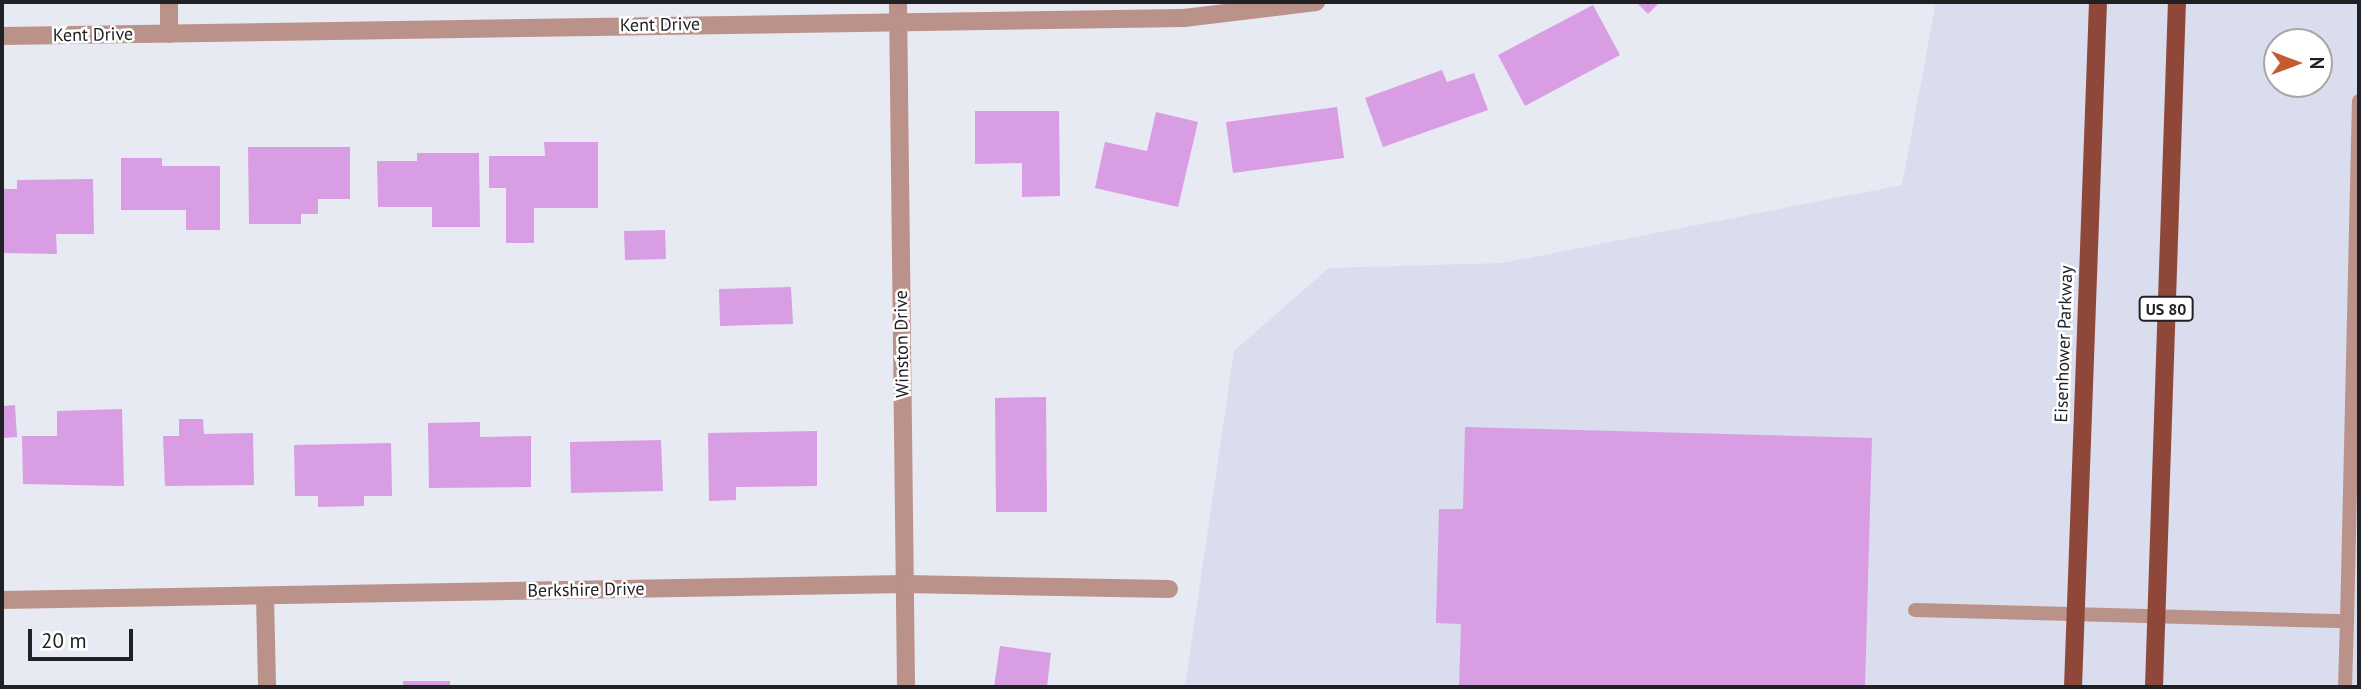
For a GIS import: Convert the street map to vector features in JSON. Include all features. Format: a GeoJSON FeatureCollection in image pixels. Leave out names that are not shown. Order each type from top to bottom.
{"type":"FeatureCollection","features":[{"type":"Feature","properties":{"kind":"main road","name":"Eisenhower Parkway"},"geometry":{"type":"LineString","coordinates":[[2073,687],[2098,2]]}},
{"type":"Feature","properties":{"kind":"main road","name":"US 80"},"geometry":{"type":"LineString","coordinates":[[2154,687],[2177,2]]}},
{"type":"Feature","properties":{"kind":"street"},"geometry":{"type":"LineString","coordinates":[[169,2],[169,34]]}},
{"type":"Feature","properties":{"kind":"street","name":"Winston Drive"},"geometry":{"type":"LineString","coordinates":[[898,2],[906,687]]}},
{"type":"Feature","properties":{"kind":"street","name":"Kent Drive"},"geometry":{"type":"LineString","coordinates":[[2,36],[1184,18],[1316,2]]}},
{"type":"Feature","properties":{"kind":"street","name":"Berkshire Drive"},"geometry":{"type":"LineString","coordinates":[[2,600],[905,583],[1169,589]]}},
{"type":"Feature","properties":{"kind":"street"},"geometry":{"type":"LineString","coordinates":[[265,597],[267,687]]}},
{"type":"Feature","properties":{"kind":"lane"},"geometry":{"type":"LineString","coordinates":[[2345,687],[2354,509],[2359,101]]}},
{"type":"Feature","properties":{"kind":"lane"},"geometry":{"type":"LineString","coordinates":[[1915,610],[2347,621]]}},
{"type":"Feature","properties":{"kind":"shaded area"},"geometry":{"type":"Polygon","coordinates":[[[1936,2],[2359,2],[2359,687],[1185,687],[1234,351],[1329,268],[1503,263],[1902,185],[1936,2]]]}},
{"type":"Feature","properties":{"kind":"building"},"geometry":{"type":"Polygon","coordinates":[[[1636,2],[1660,2],[1648,14],[1636,2]]]}},
{"type":"Feature","properties":{"kind":"building"},"geometry":{"type":"Polygon","coordinates":[[[1593,5],[1620,55],[1525,106],[1498,55],[1593,5]]]}},
{"type":"Feature","properties":{"kind":"building"},"geometry":{"type":"Polygon","coordinates":[[[1442,70],[1447,82],[1474,73],[1488,110],[1383,147],[1365,98],[1442,70]]]}},
{"type":"Feature","properties":{"kind":"building"},"geometry":{"type":"Polygon","coordinates":[[[1337,107],[1344,158],[1233,173],[1226,122],[1337,107]]]}},
{"type":"Feature","properties":{"kind":"building"},"geometry":{"type":"Polygon","coordinates":[[[975,111],[1059,111],[1060,196],[1022,197],[1022,163],[975,164],[975,111]]]}},
{"type":"Feature","properties":{"kind":"building"},"geometry":{"type":"Polygon","coordinates":[[[1156,112],[1198,122],[1178,207],[1095,188],[1105,142],[1147,151],[1156,112]]]}},
{"type":"Feature","properties":{"kind":"building"},"geometry":{"type":"Polygon","coordinates":[[[544,142],[598,142],[598,208],[534,208],[534,243],[506,243],[506,188],[489,188],[489,156],[545,156],[544,142]]]}},
{"type":"Feature","properties":{"kind":"building"},"geometry":{"type":"Polygon","coordinates":[[[248,147],[350,147],[350,199],[318,199],[318,214],[301,214],[301,224],[249,224],[248,147]]]}},
{"type":"Feature","properties":{"kind":"building"},"geometry":{"type":"Polygon","coordinates":[[[417,153],[479,153],[480,227],[432,227],[432,207],[378,207],[377,161],[417,161],[417,153]]]}},
{"type":"Feature","properties":{"kind":"building"},"geometry":{"type":"Polygon","coordinates":[[[121,158],[162,158],[162,166],[220,166],[220,230],[186,230],[186,210],[121,210],[121,158]]]}},
{"type":"Feature","properties":{"kind":"building"},"geometry":{"type":"Polygon","coordinates":[[[93,179],[94,234],[56,234],[57,254],[2,253],[2,189],[17,189],[17,180],[93,179]]]}},
{"type":"Feature","properties":{"kind":"building"},"geometry":{"type":"Polygon","coordinates":[[[665,230],[666,259],[625,260],[624,231],[665,230]]]}},
{"type":"Feature","properties":{"kind":"building"},"geometry":{"type":"Polygon","coordinates":[[[791,287],[793,324],[720,326],[719,289],[791,287]]]}},
{"type":"Feature","properties":{"kind":"building"},"geometry":{"type":"Polygon","coordinates":[[[1046,397],[1047,512],[996,512],[995,398],[1046,397]]]}},
{"type":"Feature","properties":{"kind":"building"},"geometry":{"type":"Polygon","coordinates":[[[15,405],[17,437],[2,438],[2,406],[15,405]]]}},
{"type":"Feature","properties":{"kind":"building"},"geometry":{"type":"Polygon","coordinates":[[[122,409],[124,486],[23,484],[22,436],[57,436],[57,411],[122,409]]]}},
{"type":"Feature","properties":{"kind":"building"},"geometry":{"type":"Polygon","coordinates":[[[179,419],[203,419],[204,434],[253,433],[254,485],[165,486],[163,436],[179,436],[179,419]]]}},
{"type":"Feature","properties":{"kind":"building"},"geometry":{"type":"Polygon","coordinates":[[[480,422],[480,437],[531,436],[531,487],[429,488],[428,423],[480,422]]]}},
{"type":"Feature","properties":{"kind":"building"},"geometry":{"type":"Polygon","coordinates":[[[1465,427],[1872,438],[1865,687],[1459,687],[1461,624],[1436,623],[1439,509],[1463,509],[1465,427]]]}},
{"type":"Feature","properties":{"kind":"building"},"geometry":{"type":"Polygon","coordinates":[[[817,431],[817,486],[736,487],[736,500],[709,501],[708,433],[817,431]]]}},
{"type":"Feature","properties":{"kind":"building"},"geometry":{"type":"Polygon","coordinates":[[[661,440],[663,491],[571,493],[570,442],[661,440]]]}},
{"type":"Feature","properties":{"kind":"building"},"geometry":{"type":"Polygon","coordinates":[[[391,443],[392,496],[364,496],[364,506],[318,507],[318,496],[295,496],[294,445],[391,443]]]}},
{"type":"Feature","properties":{"kind":"building"},"geometry":{"type":"Polygon","coordinates":[[[1000,646],[1051,653],[1047,687],[994,687],[1000,646]]]}},
{"type":"Feature","properties":{"kind":"building"},"geometry":{"type":"Polygon","coordinates":[[[403,681],[450,681],[450,687],[403,687],[403,681]]]}}]}
